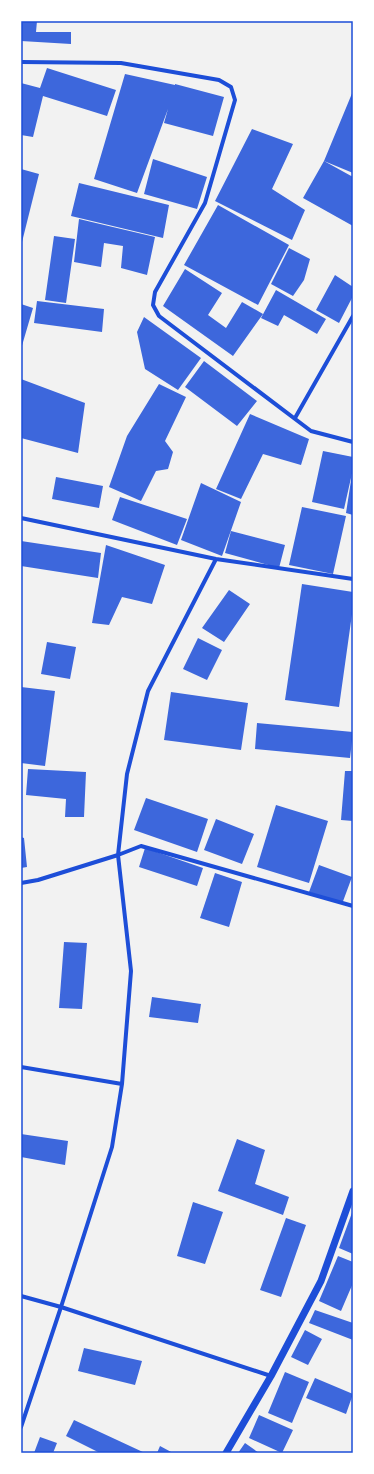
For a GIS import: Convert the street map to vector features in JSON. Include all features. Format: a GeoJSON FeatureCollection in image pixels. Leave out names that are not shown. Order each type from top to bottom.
{"type":"FeatureCollection","features":[{"type":"Feature","properties":{"kind":"street"},"geometry":{"type":"LineString","coordinates":[[21,62],[121,63],[219,80],[231,87],[235,100],[205,203],[155,292],[153,305],[159,316],[311,431],[353,442]]}},
{"type":"Feature","properties":{"kind":"street"},"geometry":{"type":"LineString","coordinates":[[295,418],[353,316]]}},
{"type":"Feature","properties":{"kind":"street"},"geometry":{"type":"LineString","coordinates":[[21,518],[216,559],[353,580]]}},
{"type":"Feature","properties":{"kind":"street"},"geometry":{"type":"LineString","coordinates":[[21,1427],[112,1147],[122,1084],[131,971],[118,855],[127,774],[148,691],[216,559]]}},
{"type":"Feature","properties":{"kind":"street"},"geometry":{"type":"LineString","coordinates":[[21,883],[38,880],[118,855],[141,846],[353,906]]}},
{"type":"Feature","properties":{"kind":"street"},"geometry":{"type":"LineString","coordinates":[[21,1068],[122,1084]]}},
{"type":"Feature","properties":{"kind":"street"},"geometry":{"type":"LineString","coordinates":[[226,1453],[271,1376],[321,1281],[353,1191]]}},
{"type":"Feature","properties":{"kind":"street"},"geometry":{"type":"LineString","coordinates":[[21,1296],[61,1307],[271,1376]]}},
{"type":"Feature","properties":{"kind":"building"},"geometry":{"type":"Polygon","coordinates":[[[21,21],[37,21],[36,32],[71,32],[71,44],[21,41],[21,21]]]}},
{"type":"Feature","properties":{"kind":"building"},"geometry":{"type":"Polygon","coordinates":[[[47,68],[116,90],[107,116],[43,96],[33,137],[21,135],[21,83],[40,88],[47,68]]]}},
{"type":"Feature","properties":{"kind":"building"},"geometry":{"type":"Polygon","coordinates":[[[125,74],[175,84],[224,97],[213,136],[164,123],[168,109],[137,193],[94,179],[125,74]]]}},
{"type":"Feature","properties":{"kind":"building"},"geometry":{"type":"Polygon","coordinates":[[[353,91],[353,173],[324,161],[353,91]]]}},
{"type":"Feature","properties":{"kind":"building"},"geometry":{"type":"Polygon","coordinates":[[[252,129],[293,144],[272,189],[305,210],[292,240],[215,201],[252,129]]]}},
{"type":"Feature","properties":{"kind":"building"},"geometry":{"type":"Polygon","coordinates":[[[153,159],[207,177],[197,209],[144,194],[153,159]]]}},
{"type":"Feature","properties":{"kind":"building"},"geometry":{"type":"Polygon","coordinates":[[[324,161],[353,177],[353,226],[303,198],[324,161]]]}},
{"type":"Feature","properties":{"kind":"building"},"geometry":{"type":"Polygon","coordinates":[[[21,169],[39,174],[22,242],[21,242],[21,169]]]}},
{"type":"Feature","properties":{"kind":"building"},"geometry":{"type":"Polygon","coordinates":[[[79,183],[169,205],[163,238],[71,216],[79,183]]]}},
{"type":"Feature","properties":{"kind":"building"},"geometry":{"type":"Polygon","coordinates":[[[218,205],[289,245],[258,305],[184,265],[218,205]]]}},
{"type":"Feature","properties":{"kind":"building"},"geometry":{"type":"Polygon","coordinates":[[[79,219],[155,237],[147,275],[121,268],[123,246],[104,243],[101,267],[74,262],[79,219]]]}},
{"type":"Feature","properties":{"kind":"building"},"geometry":{"type":"Polygon","coordinates":[[[54,236],[75,239],[66,303],[45,300],[54,236]]]}},
{"type":"Feature","properties":{"kind":"building"},"geometry":{"type":"Polygon","coordinates":[[[289,248],[310,259],[304,280],[293,296],[271,284],[289,248]]]}},
{"type":"Feature","properties":{"kind":"building"},"geometry":{"type":"Polygon","coordinates":[[[185,269],[222,293],[208,315],[226,328],[242,302],[263,314],[233,356],[163,306],[185,269]]]}},
{"type":"Feature","properties":{"kind":"building"},"geometry":{"type":"Polygon","coordinates":[[[335,275],[353,287],[353,296],[339,323],[316,310],[335,275]]]}},
{"type":"Feature","properties":{"kind":"building"},"geometry":{"type":"Polygon","coordinates":[[[276,290],[326,319],[317,334],[284,315],[278,326],[261,318],[276,290]]]}},
{"type":"Feature","properties":{"kind":"building"},"geometry":{"type":"Polygon","coordinates":[[[37,301],[104,309],[102,332],[34,323],[37,301]]]}},
{"type":"Feature","properties":{"kind":"building"},"geometry":{"type":"Polygon","coordinates":[[[21,304],[33,308],[21,349],[21,304]]]}},
{"type":"Feature","properties":{"kind":"building"},"geometry":{"type":"Polygon","coordinates":[[[144,317],[201,358],[178,390],[145,369],[137,332],[144,317]]]}},
{"type":"Feature","properties":{"kind":"building"},"geometry":{"type":"Polygon","coordinates":[[[204,361],[257,401],[237,426],[185,387],[204,361]]]}},
{"type":"Feature","properties":{"kind":"building"},"geometry":{"type":"Polygon","coordinates":[[[21,379],[85,403],[78,453],[21,438],[21,379]]]}},
{"type":"Feature","properties":{"kind":"building"},"geometry":{"type":"Polygon","coordinates":[[[159,384],[186,397],[165,441],[173,452],[168,469],[156,471],[141,501],[109,487],[127,436],[159,384]]]}},
{"type":"Feature","properties":{"kind":"building"},"geometry":{"type":"Polygon","coordinates":[[[250,414],[309,439],[301,465],[263,454],[241,499],[216,489],[250,414]]]}},
{"type":"Feature","properties":{"kind":"building"},"geometry":{"type":"Polygon","coordinates":[[[323,451],[353,457],[353,469],[344,509],[312,502],[323,451]]]}},
{"type":"Feature","properties":{"kind":"building"},"geometry":{"type":"Polygon","coordinates":[[[353,474],[353,515],[346,513],[353,474]]]}},
{"type":"Feature","properties":{"kind":"building"},"geometry":{"type":"Polygon","coordinates":[[[56,477],[103,486],[99,508],[52,499],[56,477]]]}},
{"type":"Feature","properties":{"kind":"building"},"geometry":{"type":"Polygon","coordinates":[[[201,483],[241,502],[222,556],[181,540],[201,483]]]}},
{"type":"Feature","properties":{"kind":"building"},"geometry":{"type":"Polygon","coordinates":[[[120,497],[187,519],[177,545],[112,520],[120,497]]]}},
{"type":"Feature","properties":{"kind":"building"},"geometry":{"type":"Polygon","coordinates":[[[302,507],[346,516],[333,574],[289,565],[302,507]]]}},
{"type":"Feature","properties":{"kind":"building"},"geometry":{"type":"Polygon","coordinates":[[[231,531],[285,545],[279,568],[225,553],[231,531]]]}},
{"type":"Feature","properties":{"kind":"building"},"geometry":{"type":"Polygon","coordinates":[[[21,541],[101,553],[98,578],[21,566],[21,541]]]}},
{"type":"Feature","properties":{"kind":"building"},"geometry":{"type":"Polygon","coordinates":[[[106,545],[165,565],[152,604],[122,597],[109,625],[92,623],[106,545]]]}},
{"type":"Feature","properties":{"kind":"building"},"geometry":{"type":"Polygon","coordinates":[[[302,584],[353,592],[353,607],[339,707],[285,700],[302,584]]]}},
{"type":"Feature","properties":{"kind":"building"},"geometry":{"type":"Polygon","coordinates":[[[229,590],[250,604],[224,642],[202,628],[229,590]]]}},
{"type":"Feature","properties":{"kind":"building"},"geometry":{"type":"Polygon","coordinates":[[[198,638],[222,650],[207,680],[183,669],[198,638]]]}},
{"type":"Feature","properties":{"kind":"building"},"geometry":{"type":"Polygon","coordinates":[[[47,642],[76,647],[70,679],[41,674],[47,642]]]}},
{"type":"Feature","properties":{"kind":"building"},"geometry":{"type":"Polygon","coordinates":[[[21,687],[55,691],[45,766],[21,763],[21,687]]]}},
{"type":"Feature","properties":{"kind":"building"},"geometry":{"type":"Polygon","coordinates":[[[171,692],[248,703],[241,750],[164,740],[171,692]]]}},
{"type":"Feature","properties":{"kind":"building"},"geometry":{"type":"Polygon","coordinates":[[[257,723],[353,732],[350,758],[255,749],[257,723]]]}},
{"type":"Feature","properties":{"kind":"building"},"geometry":{"type":"Polygon","coordinates":[[[28,769],[86,772],[84,817],[65,817],[66,799],[26,795],[28,769]]]}},
{"type":"Feature","properties":{"kind":"building"},"geometry":{"type":"Polygon","coordinates":[[[345,771],[353,771],[353,821],[341,820],[345,771]]]}},
{"type":"Feature","properties":{"kind":"building"},"geometry":{"type":"Polygon","coordinates":[[[146,798],[208,819],[197,852],[134,830],[146,798]]]}},
{"type":"Feature","properties":{"kind":"building"},"geometry":{"type":"Polygon","coordinates":[[[276,805],[328,821],[309,883],[257,867],[276,805]]]}},
{"type":"Feature","properties":{"kind":"building"},"geometry":{"type":"Polygon","coordinates":[[[216,819],[254,834],[242,864],[204,850],[216,819]]]}},
{"type":"Feature","properties":{"kind":"building"},"geometry":{"type":"Polygon","coordinates":[[[21,837],[24,838],[27,867],[21,868],[21,837]]]}},
{"type":"Feature","properties":{"kind":"building"},"geometry":{"type":"Polygon","coordinates":[[[145,848],[203,868],[197,886],[139,867],[145,848]]]}},
{"type":"Feature","properties":{"kind":"building"},"geometry":{"type":"Polygon","coordinates":[[[319,865],[352,877],[342,904],[309,892],[319,865]]]}},
{"type":"Feature","properties":{"kind":"building"},"geometry":{"type":"Polygon","coordinates":[[[215,873],[242,882],[229,927],[200,918],[215,873]]]}},
{"type":"Feature","properties":{"kind":"building"},"geometry":{"type":"Polygon","coordinates":[[[64,942],[87,943],[82,1009],[59,1008],[64,942]]]}},
{"type":"Feature","properties":{"kind":"building"},"geometry":{"type":"Polygon","coordinates":[[[152,997],[201,1004],[198,1023],[149,1017],[152,997]]]}},
{"type":"Feature","properties":{"kind":"building"},"geometry":{"type":"Polygon","coordinates":[[[21,1134],[68,1141],[65,1165],[21,1157],[21,1134]]]}},
{"type":"Feature","properties":{"kind":"building"},"geometry":{"type":"Polygon","coordinates":[[[237,1139],[265,1150],[255,1184],[289,1197],[283,1215],[218,1191],[237,1139]]]}},
{"type":"Feature","properties":{"kind":"building"},"geometry":{"type":"Polygon","coordinates":[[[193,1202],[223,1212],[205,1264],[177,1256],[193,1202]]]}},
{"type":"Feature","properties":{"kind":"building"},"geometry":{"type":"Polygon","coordinates":[[[353,1210],[353,1254],[339,1248],[353,1210]]]}},
{"type":"Feature","properties":{"kind":"building"},"geometry":{"type":"Polygon","coordinates":[[[286,1218],[306,1225],[281,1297],[260,1290],[286,1218]]]}},
{"type":"Feature","properties":{"kind":"building"},"geometry":{"type":"Polygon","coordinates":[[[338,1256],[353,1262],[353,1283],[341,1311],[319,1301],[338,1256]]]}},
{"type":"Feature","properties":{"kind":"building"},"geometry":{"type":"Polygon","coordinates":[[[315,1310],[353,1323],[353,1340],[309,1323],[315,1310]]]}},
{"type":"Feature","properties":{"kind":"building"},"geometry":{"type":"Polygon","coordinates":[[[305,1330],[322,1339],[308,1365],[291,1357],[305,1330]]]}},
{"type":"Feature","properties":{"kind":"building"},"geometry":{"type":"Polygon","coordinates":[[[84,1348],[142,1361],[135,1385],[78,1371],[84,1348]]]}},
{"type":"Feature","properties":{"kind":"building"},"geometry":{"type":"Polygon","coordinates":[[[285,1372],[309,1382],[292,1423],[268,1413],[285,1372]]]}},
{"type":"Feature","properties":{"kind":"building"},"geometry":{"type":"Polygon","coordinates":[[[315,1378],[353,1394],[346,1414],[306,1398],[315,1378]]]}},
{"type":"Feature","properties":{"kind":"building"},"geometry":{"type":"Polygon","coordinates":[[[259,1415],[293,1430],[282,1453],[249,1438],[259,1415]]]}},
{"type":"Feature","properties":{"kind":"building"},"geometry":{"type":"Polygon","coordinates":[[[74,1420],[145,1453],[100,1453],[66,1436],[74,1420]]]}},
{"type":"Feature","properties":{"kind":"building"},"geometry":{"type":"Polygon","coordinates":[[[40,1437],[57,1443],[53,1453],[34,1453],[40,1437]]]}},
{"type":"Feature","properties":{"kind":"building"},"geometry":{"type":"Polygon","coordinates":[[[245,1443],[259,1453],[238,1453],[245,1443]]]}},
{"type":"Feature","properties":{"kind":"building"},"geometry":{"type":"Polygon","coordinates":[[[160,1446],[173,1453],[157,1453],[160,1446]]]}}]}
